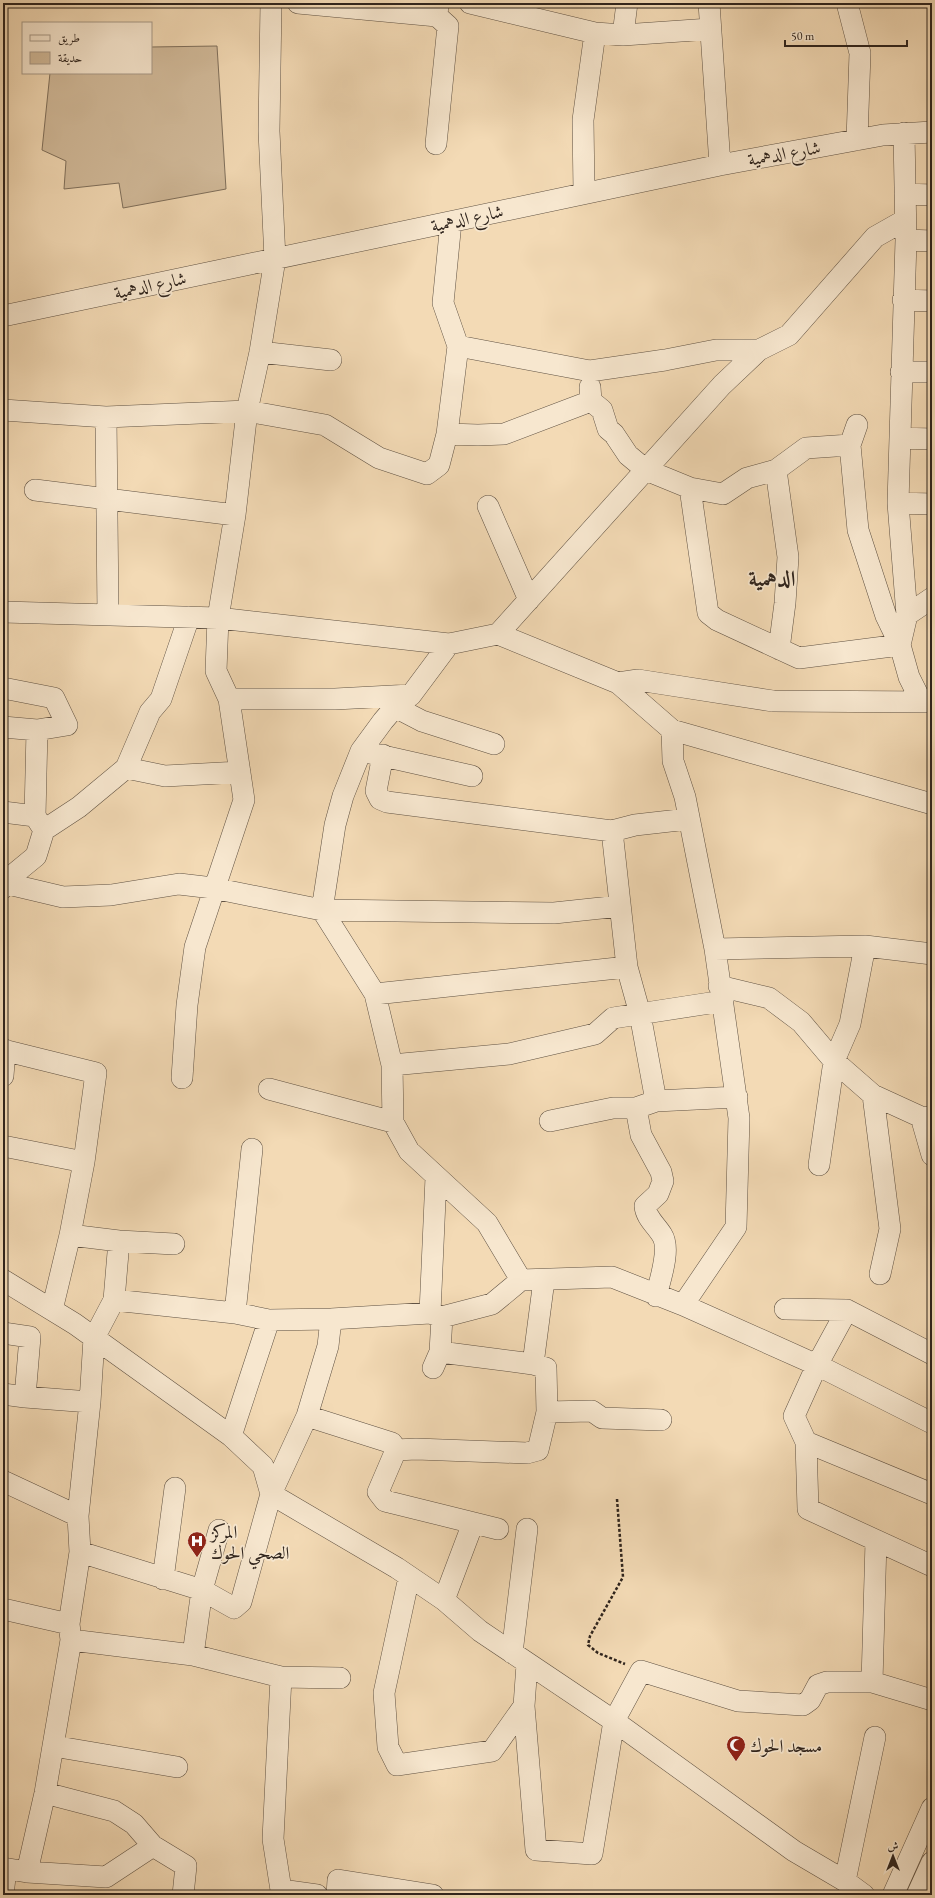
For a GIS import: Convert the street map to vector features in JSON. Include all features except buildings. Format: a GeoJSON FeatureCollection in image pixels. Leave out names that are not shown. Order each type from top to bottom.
{"type":"FeatureCollection","features":[{"type":"Feature","properties":{"kind":"street"},"geometry":{"type":"LineString","coordinates":[[182,1078],[187,1005],[195,947],[213,888],[244,800],[229,699],[216,671],[218,618],[235,515],[247,411],[260,352],[275,259],[268,131],[271,3]]}},
{"type":"Feature","properties":{"kind":"street"},"geometry":{"type":"LineString","coordinates":[[298,3],[438,10],[448,26],[436,144]]}},
{"type":"Feature","properties":{"kind":"street"},"geometry":{"type":"LineString","coordinates":[[470,3],[595,34],[623,35],[710,29]]}},
{"type":"Feature","properties":{"kind":"street"},"geometry":{"type":"LineString","coordinates":[[623,35],[627,3]]}},
{"type":"Feature","properties":{"kind":"street"},"geometry":{"type":"LineString","coordinates":[[709,3],[720,165]]}},
{"type":"Feature","properties":{"kind":"street"},"geometry":{"type":"LineString","coordinates":[[847,3],[860,53],[857,140]]}},
{"type":"Feature","properties":{"kind":"street"},"geometry":{"type":"LineString","coordinates":[[584,192],[583,120],[595,34]]}},
{"type":"Feature","properties":{"kind":"street","name":"شارع الدهمية"},"geometry":{"type":"LineString","coordinates":[[3,316],[451,222],[584,192],[720,165],[883,135],[932,132]]}},
{"type":"Feature","properties":{"kind":"street"},"geometry":{"type":"LineString","coordinates":[[900,645],[923,607],[898,503],[906,230],[904,134]]}},
{"type":"Feature","properties":{"kind":"street"},"geometry":{"type":"LineString","coordinates":[[905,194],[932,195]]}},
{"type":"Feature","properties":{"kind":"street"},"geometry":{"type":"LineString","coordinates":[[3,410],[106,417],[247,411],[325,425],[379,458],[427,474],[439,465],[447,434],[458,346],[443,303],[451,222]]}},
{"type":"Feature","properties":{"kind":"street"},"geometry":{"type":"LineString","coordinates":[[498,634],[722,385],[759,350],[789,336],[875,237],[906,230],[932,241]]}},
{"type":"Feature","properties":{"kind":"street"},"geometry":{"type":"LineString","coordinates":[[903,300],[932,301]]}},
{"type":"Feature","properties":{"kind":"street"},"geometry":{"type":"LineString","coordinates":[[458,346],[590,371],[665,360],[716,350],[759,350]]}},
{"type":"Feature","properties":{"kind":"street"},"geometry":{"type":"LineString","coordinates":[[260,352],[331,360]]}},
{"type":"Feature","properties":{"kind":"street"},"geometry":{"type":"LineString","coordinates":[[590,371],[591,401],[602,410],[608,429],[614,434],[628,455],[646,470],[690,488],[723,494],[746,478],[776,470],[806,448],[850,445]]}},
{"type":"Feature","properties":{"kind":"street"},"geometry":{"type":"LineString","coordinates":[[901,372],[932,372]]}},
{"type":"Feature","properties":{"kind":"street"},"geometry":{"type":"LineString","coordinates":[[447,434],[478,436],[504,434],[591,401]]}},
{"type":"Feature","properties":{"kind":"street"},"geometry":{"type":"LineString","coordinates":[[106,417],[108,615]]}},
{"type":"Feature","properties":{"kind":"street"},"geometry":{"type":"LineString","coordinates":[[857,425],[850,445],[858,530],[886,616],[900,645],[909,678],[926,702]]}},
{"type":"Feature","properties":{"kind":"street"},"geometry":{"type":"LineString","coordinates":[[900,438],[932,439]]}},
{"type":"Feature","properties":{"kind":"street"},"geometry":{"type":"LineString","coordinates":[[776,470],[788,557],[785,603],[779,649]]}},
{"type":"Feature","properties":{"kind":"street"},"geometry":{"type":"LineString","coordinates":[[690,488],[708,613],[717,620],[799,658],[900,645]]}},
{"type":"Feature","properties":{"kind":"street"},"geometry":{"type":"LineString","coordinates":[[35,490],[235,515]]}},
{"type":"Feature","properties":{"kind":"street"},"geometry":{"type":"LineString","coordinates":[[898,503],[932,504]]}},
{"type":"Feature","properties":{"kind":"street"},"geometry":{"type":"LineString","coordinates":[[488,506],[529,600]]}},
{"type":"Feature","properties":{"kind":"street"},"geometry":{"type":"LineString","coordinates":[[3,612],[218,618],[449,644],[498,634],[618,683],[672,730],[932,804]]}},
{"type":"Feature","properties":{"kind":"street"},"geometry":{"type":"LineString","coordinates":[[3,812],[40,823],[79,807],[126,768],[150,712],[162,699],[189,617]]}},
{"type":"Feature","properties":{"kind":"street"},"geometry":{"type":"LineString","coordinates":[[449,644],[361,751],[343,796],[335,825],[322,910],[374,994],[392,1066],[393,1122],[409,1151],[487,1223],[521,1280]]}},
{"type":"Feature","properties":{"kind":"street"},"geometry":{"type":"LineString","coordinates":[[618,683],[638,680],[773,701],[926,702]]}},
{"type":"Feature","properties":{"kind":"street"},"geometry":{"type":"LineString","coordinates":[[3,688],[54,698],[67,725],[37,730],[3,727]]}},
{"type":"Feature","properties":{"kind":"street"},"geometry":{"type":"LineString","coordinates":[[229,699],[335,699],[403,701],[422,721],[494,744]]}},
{"type":"Feature","properties":{"kind":"street"},"geometry":{"type":"LineString","coordinates":[[3,885],[36,856],[40,823],[37,730]]}},
{"type":"Feature","properties":{"kind":"street"},"geometry":{"type":"LineString","coordinates":[[672,730],[673,761],[685,797],[688,819],[715,949],[739,1118],[736,1227],[683,1305]]}},
{"type":"Feature","properties":{"kind":"street"},"geometry":{"type":"LineString","coordinates":[[361,751],[472,776]]}},
{"type":"Feature","properties":{"kind":"street"},"geometry":{"type":"LineString","coordinates":[[383,755],[376,791],[380,799],[387,802],[612,831],[635,825],[688,819]]}},
{"type":"Feature","properties":{"kind":"street"},"geometry":{"type":"LineString","coordinates":[[126,768],[165,776],[240,772]]}},
{"type":"Feature","properties":{"kind":"street"},"geometry":{"type":"LineString","coordinates":[[612,831],[627,967],[640,1014],[656,1101]]}},
{"type":"Feature","properties":{"kind":"street"},"geometry":{"type":"LineString","coordinates":[[3,885],[63,897],[111,895],[179,884],[213,888],[322,910],[554,913],[620,906]]}},
{"type":"Feature","properties":{"kind":"street"},"geometry":{"type":"LineString","coordinates":[[715,949],[865,946],[932,954]]}},
{"type":"Feature","properties":{"kind":"street"},"geometry":{"type":"LineString","coordinates":[[819,1165],[834,1061],[850,1024],[865,946]]}},
{"type":"Feature","properties":{"kind":"street"},"geometry":{"type":"LineString","coordinates":[[374,994],[627,967]]}},
{"type":"Feature","properties":{"kind":"street"},"geometry":{"type":"LineString","coordinates":[[392,1066],[509,1054],[595,1034],[613,1018],[640,1014],[721,994],[769,998],[801,1022],[834,1061],[873,1095],[927,1118],[932,1156]]}},
{"type":"Feature","properties":{"kind":"street"},"geometry":{"type":"LineString","coordinates":[[3,1076],[4,1050],[96,1073],[84,1162],[70,1235],[52,1310]]}},
{"type":"Feature","properties":{"kind":"street"},"geometry":{"type":"LineString","coordinates":[[269,1089],[393,1122]]}},
{"type":"Feature","properties":{"kind":"street"},"geometry":{"type":"LineString","coordinates":[[873,1095],[890,1229],[880,1274]]}},
{"type":"Feature","properties":{"kind":"street"},"geometry":{"type":"LineString","coordinates":[[550,1121],[613,1108],[636,1108],[656,1101],[737,1097]]}},
{"type":"Feature","properties":{"kind":"street"},"geometry":{"type":"LineString","coordinates":[[636,1108],[641,1136],[661,1172],[663,1181],[658,1194],[645,1206],[646,1214],[664,1236],[666,1252],[656,1296]]}},
{"type":"Feature","properties":{"kind":"street"},"geometry":{"type":"LineString","coordinates":[[3,1146],[84,1162]]}},
{"type":"Feature","properties":{"kind":"street"},"geometry":{"type":"LineString","coordinates":[[235,1313],[252,1149]]}},
{"type":"Feature","properties":{"kind":"street"},"geometry":{"type":"LineString","coordinates":[[396,1450],[416,1449],[527,1453],[538,1450],[547,1412],[546,1368],[533,1364],[436,1360],[436,1177]]}},
{"type":"Feature","properties":{"kind":"street"},"geometry":{"type":"LineString","coordinates":[[70,1235],[119,1241],[174,1244]]}},
{"type":"Feature","properties":{"kind":"street"},"geometry":{"type":"LineString","coordinates":[[27,1872],[45,1793],[70,1632],[80,1552],[78,1516],[90,1402],[94,1338],[114,1300],[119,1241]]}},
{"type":"Feature","properties":{"kind":"street"},"geometry":{"type":"LineString","coordinates":[[114,1300],[235,1313],[269,1320],[436,1315],[492,1304],[521,1280],[612,1277],[656,1296],[683,1305],[817,1365],[932,1423]]}},
{"type":"Feature","properties":{"kind":"street"},"geometry":{"type":"LineString","coordinates":[[3,1280],[94,1338],[231,1436],[263,1466],[271,1494],[397,1568],[444,1600],[480,1630],[519,1658],[614,1721],[794,1851],[845,1881],[864,1895]]}},
{"type":"Feature","properties":{"kind":"street"},"geometry":{"type":"LineString","coordinates":[[533,1364],[544,1280]]}},
{"type":"Feature","properties":{"kind":"street"},"geometry":{"type":"LineString","coordinates":[[785,1309],[847,1310],[932,1354]]}},
{"type":"Feature","properties":{"kind":"street"},"geometry":{"type":"LineString","coordinates":[[847,1310],[817,1365],[794,1416],[806,1442],[808,1509],[932,1566]]}},
{"type":"Feature","properties":{"kind":"street"},"geometry":{"type":"LineString","coordinates":[[80,1552],[202,1590],[234,1608],[241,1602],[271,1494],[308,1416],[328,1346],[331,1319]]}},
{"type":"Feature","properties":{"kind":"street"},"geometry":{"type":"LineString","coordinates":[[231,1436],[269,1320]]}},
{"type":"Feature","properties":{"kind":"street"},"geometry":{"type":"LineString","coordinates":[[3,1333],[30,1337],[26,1398]]}},
{"type":"Feature","properties":{"kind":"street"},"geometry":{"type":"LineString","coordinates":[[3,1394],[26,1398],[90,1402]]}},
{"type":"Feature","properties":{"kind":"street"},"geometry":{"type":"LineString","coordinates":[[547,1412],[592,1411],[602,1418],[661,1420]]}},
{"type":"Feature","properties":{"kind":"street"},"geometry":{"type":"LineString","coordinates":[[308,1416],[392,1443],[396,1450]]}},
{"type":"Feature","properties":{"kind":"street"},"geometry":{"type":"LineString","coordinates":[[806,1442],[932,1494]]}},
{"type":"Feature","properties":{"kind":"street"},"geometry":{"type":"LineString","coordinates":[[396,1450],[378,1492],[385,1501],[498,1529]]}},
{"type":"Feature","properties":{"kind":"street"},"geometry":{"type":"LineString","coordinates":[[3,1481],[78,1516]]}},
{"type":"Feature","properties":{"kind":"street"},"geometry":{"type":"LineString","coordinates":[[163,1579],[175,1488]]}},
{"type":"Feature","properties":{"kind":"street"},"geometry":{"type":"LineString","coordinates":[[444,1600],[474,1523]]}},
{"type":"Feature","properties":{"kind":"street"},"geometry":{"type":"LineString","coordinates":[[527,1529],[519,1658],[536,1850],[592,1854],[614,1721],[641,1671],[738,1701],[803,1705],[810,1700],[818,1685],[827,1682],[872,1682],[932,1700]]}},
{"type":"Feature","properties":{"kind":"street"},"geometry":{"type":"LineString","coordinates":[[192,1655],[202,1590],[219,1530]]}},
{"type":"Feature","properties":{"kind":"street"},"geometry":{"type":"LineString","coordinates":[[872,1682],[876,1540]]}},
{"type":"Feature","properties":{"kind":"street"},"geometry":{"type":"LineString","coordinates":[[409,1577],[384,1693],[388,1747],[397,1765],[492,1751],[524,1706]]}},
{"type":"Feature","properties":{"kind":"street"},"geometry":{"type":"LineString","coordinates":[[3,1609],[70,1632],[192,1655],[281,1677],[340,1678]]}},
{"type":"Feature","properties":{"kind":"street"},"geometry":{"type":"LineString","coordinates":[[281,1677],[273,1839],[281,1890],[317,1895]]}},
{"type":"Feature","properties":{"kind":"street"},"geometry":{"type":"LineString","coordinates":[[845,1881],[875,1737]]}},
{"type":"Feature","properties":{"kind":"street"},"geometry":{"type":"LineString","coordinates":[[53,1746],[177,1767]]}},
{"type":"Feature","properties":{"kind":"street"},"geometry":{"type":"LineString","coordinates":[[45,1793],[114,1811],[134,1824],[153,1846],[186,1866],[183,1895]]}},
{"type":"Feature","properties":{"kind":"street"},"geometry":{"type":"LineString","coordinates":[[893,1895],[932,1808]]}},
{"type":"Feature","properties":{"kind":"street"},"geometry":{"type":"LineString","coordinates":[[3,1895],[4,1869],[106,1877],[153,1846]]}},
{"type":"Feature","properties":{"kind":"street"},"geometry":{"type":"LineString","coordinates":[[917,1895],[932,1862]]}},
{"type":"Feature","properties":{"kind":"street"},"geometry":{"type":"LineString","coordinates":[[337,1895],[338,1880],[434,1895]]}},
{"type":"Feature","properties":{"kind":"path"},"geometry":{"type":"LineString","coordinates":[[617,1499],[623,1577],[590,1636],[588,1645],[598,1653],[641,1671]]}},
{"type":"Feature","properties":{"kind":"green space"},"geometry":{"type":"Polygon","coordinates":[[[217,46],[226,189],[123,208],[119,183],[64,189],[66,161],[42,150],[50,74],[152,74],[152,47],[217,46]]]}},
{"type":"Feature","properties":{"kind":"place","name":"المركز الصحي الحوك"},"geometry":{"type":"Point","coordinates":[197,1558]}},
{"type":"Feature","properties":{"kind":"place","name":"مسجد الحوك"},"geometry":{"type":"Point","coordinates":[736,1762]}},
{"type":"Feature","properties":{"kind":"district","name":"الدهمية"},"geometry":{"type":"Point","coordinates":[772,578]}}]}
